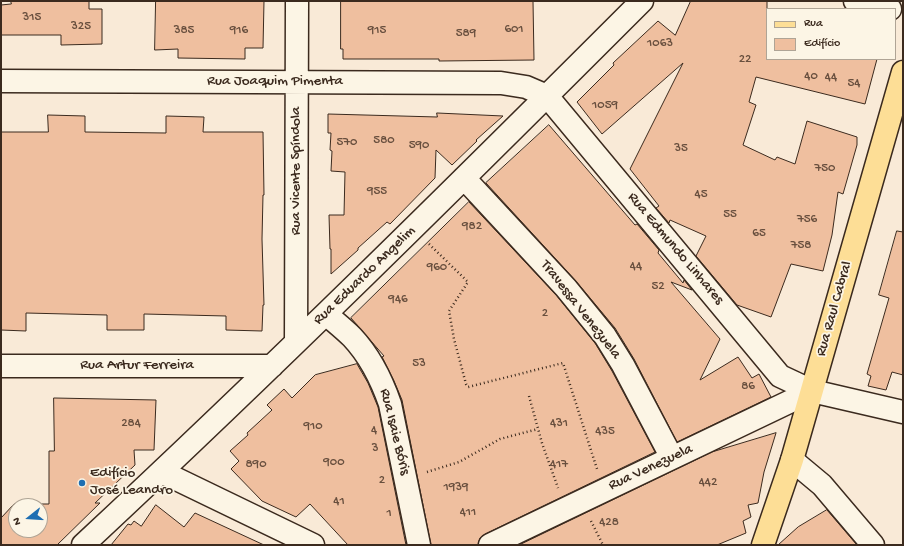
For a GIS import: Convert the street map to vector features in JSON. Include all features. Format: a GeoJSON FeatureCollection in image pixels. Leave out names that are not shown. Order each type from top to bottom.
{"type":"FeatureCollection","features":[{"type":"Feature","properties":{"kind":"main road","name":"Rua Raul Cabral"},"geometry":{"type":"LineString","coordinates":[[763,545],[792,460],[903,72]]}},
{"type":"Feature","properties":{"kind":"street","name":"Rua Vicente Spíndola"},"geometry":{"type":"LineString","coordinates":[[296,342],[297,1]]}},
{"type":"Feature","properties":{"kind":"street","name":"Rua Eduardo Angelim"},"geometry":{"type":"LineString","coordinates":[[83,545],[162,472],[326,314],[642,1]]}},
{"type":"Feature","properties":{"kind":"street"},"geometry":{"type":"LineString","coordinates":[[854,1],[886,8]]}},
{"type":"Feature","properties":{"kind":"street","name":"Rua Joaquim Pimenta"},"geometry":{"type":"LineString","coordinates":[[1,80],[502,84],[526,86],[547,96]]}},
{"type":"Feature","properties":{"kind":"street","name":"Rua Edmundo Linhares"},"geometry":{"type":"LineString","coordinates":[[547,96],[780,376],[812,391],[903,412]]}},
{"type":"Feature","properties":{"kind":"street","name":"Travessa Venezuela"},"geometry":{"type":"LineString","coordinates":[[464,178],[566,288],[605,336],[623,364],[672,458]]}},
{"type":"Feature","properties":{"kind":"street","name":"Rua Isaie Bóris"},"geometry":{"type":"LineString","coordinates":[[326,314],[352,337],[373,366],[382,382],[390,404],[419,545]]}},
{"type":"Feature","properties":{"kind":"street","name":"Rua Artur Ferreira"},"geometry":{"type":"LineString","coordinates":[[1,366],[272,366]]}},
{"type":"Feature","properties":{"kind":"street","name":"Rua Venezuela"},"geometry":{"type":"LineString","coordinates":[[490,545],[812,391]]}},
{"type":"Feature","properties":{"kind":"street"},"geometry":{"type":"LineString","coordinates":[[792,460],[822,484],[873,545]]}},
{"type":"Feature","properties":{"kind":"street"},"geometry":{"type":"LineString","coordinates":[[162,472],[313,545]]}},
{"type":"Feature","properties":{"kind":"path"},"geometry":{"type":"LineString","coordinates":[[413,229],[468,282],[449,311],[454,339],[468,387],[563,363],[604,490]]}},
{"type":"Feature","properties":{"kind":"path"},"geometry":{"type":"LineString","coordinates":[[529,396],[538,429],[566,508]]}},
{"type":"Feature","properties":{"kind":"path"},"geometry":{"type":"LineString","coordinates":[[406,478],[459,462],[500,439],[538,429]]}},
{"type":"Feature","properties":{"kind":"building"},"geometry":{"type":"Polygon","coordinates":[[[11,1],[89,1],[89,9],[102,9],[102,44],[61,45],[61,35],[1,35],[1,5],[11,4],[11,1]]]}},
{"type":"Feature","properties":{"kind":"building"},"geometry":{"type":"Polygon","coordinates":[[[156,1],[264,1],[263,48],[245,48],[245,59],[178,58],[178,49],[155,50],[156,1]]]}},
{"type":"Feature","properties":{"kind":"building"},"geometry":{"type":"Polygon","coordinates":[[[341,1],[533,1],[534,60],[439,61],[439,59],[343,59],[343,49],[341,49],[341,1]]]}},
{"type":"Feature","properties":{"kind":"building"},"geometry":{"type":"Polygon","coordinates":[[[691,1],[767,1],[766,60],[877,60],[865,104],[756,77],[749,102],[756,105],[743,145],[775,160],[777,157],[795,164],[807,121],[857,137],[857,145],[843,194],[838,192],[832,235],[823,271],[791,264],[771,317],[737,305],[696,256],[706,236],[670,220],[669,223],[656,208],[659,206],[630,169],[683,63],[602,134],[577,102],[614,65],[613,63],[658,21],[675,35],[691,1]]]}},
{"type":"Feature","properties":{"kind":"building"},"geometry":{"type":"Polygon","coordinates":[[[437,113],[503,116],[476,140],[477,141],[452,165],[436,150],[435,178],[390,224],[387,222],[331,274],[329,215],[344,215],[345,172],[331,171],[332,151],[330,150],[331,133],[328,133],[328,114],[437,117],[437,113]]]}},
{"type":"Feature","properties":{"kind":"building"},"geometry":{"type":"Polygon","coordinates":[[[48,115],[85,116],[85,132],[166,133],[166,116],[204,117],[203,132],[263,132],[264,195],[262,239],[264,305],[262,331],[226,330],[226,316],[144,314],[144,330],[107,330],[107,315],[26,313],[26,331],[1,330],[1,132],[48,132],[48,115]]]}},
{"type":"Feature","properties":{"kind":"building"},"geometry":{"type":"Polygon","coordinates":[[[549,125],[635,225],[637,224],[659,250],[658,253],[683,283],[684,280],[692,290],[671,282],[720,339],[700,380],[738,357],[752,378],[759,374],[771,397],[677,442],[634,359],[615,328],[575,280],[486,183],[549,125]]]}},
{"type":"Feature","properties":{"kind":"building"},"geometry":{"type":"Polygon","coordinates":[[[469,202],[557,296],[595,343],[612,371],[655,452],[485,534],[480,538],[478,545],[431,545],[402,400],[382,357],[384,356],[351,318],[469,202]]]}},
{"type":"Feature","properties":{"kind":"building"},"geometry":{"type":"Polygon","coordinates":[[[897,231],[903,232],[903,375],[892,372],[886,390],[868,386],[871,376],[867,374],[889,298],[879,295],[897,231]]]}},
{"type":"Feature","properties":{"kind":"building"},"geometry":{"type":"Polygon","coordinates":[[[357,364],[368,383],[378,407],[406,545],[348,545],[310,504],[296,517],[262,501],[231,469],[239,461],[230,451],[272,410],[267,405],[284,389],[292,398],[315,375],[357,364]]]}},
{"type":"Feature","properties":{"kind":"building"},"geometry":{"type":"Polygon","coordinates":[[[54,398],[156,400],[154,450],[134,450],[135,465],[95,503],[100,503],[57,545],[1,545],[1,518],[8,510],[8,538],[48,538],[49,451],[54,451],[54,398]]]}},
{"type":"Feature","properties":{"kind":"building"},"geometry":{"type":"Polygon","coordinates":[[[776,433],[764,472],[758,503],[748,505],[751,517],[743,521],[746,533],[717,545],[519,545],[712,452],[776,433]]]}},
{"type":"Feature","properties":{"kind":"building"},"geometry":{"type":"Polygon","coordinates":[[[156,505],[184,527],[195,513],[264,545],[111,545],[128,524],[131,525],[134,521],[141,526],[156,505]]]}},
{"type":"Feature","properties":{"kind":"building"},"geometry":{"type":"Polygon","coordinates":[[[827,510],[857,545],[778,545],[798,527],[827,510]]]}},
{"type":"Feature","properties":{"kind":"place","name":"Edifício José Leandro"},"geometry":{"type":"Point","coordinates":[82,483]}}]}
